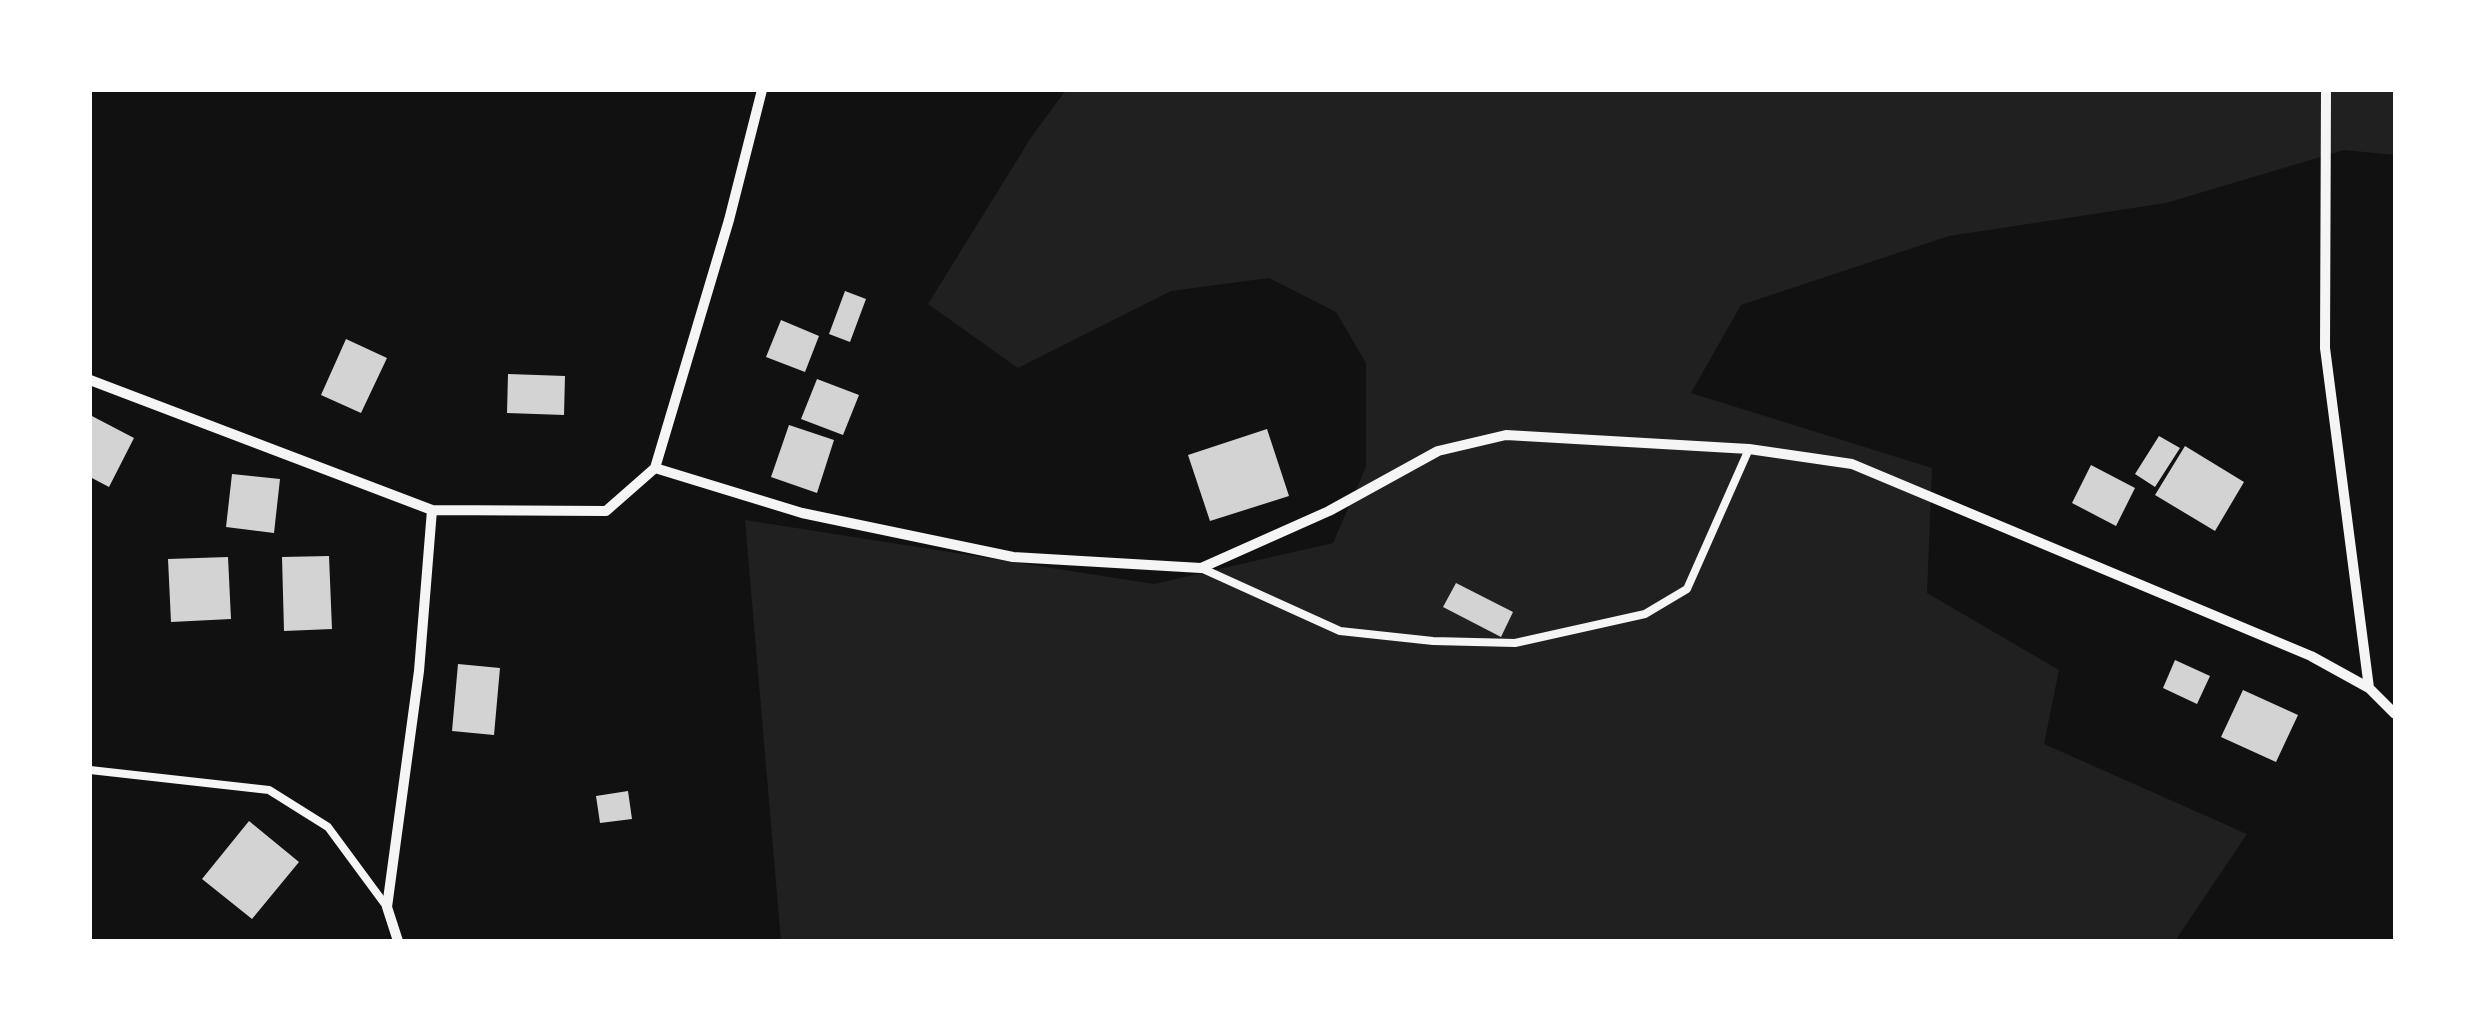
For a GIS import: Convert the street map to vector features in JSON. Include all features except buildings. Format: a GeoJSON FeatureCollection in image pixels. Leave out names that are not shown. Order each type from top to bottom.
{"type":"FeatureCollection","features":[{"type":"Feature","properties":{"kind":"street"},"geometry":{"type":"LineString","coordinates":[[90,380],[432,510],[606,510],[655,468],[724,239],[762,90]]}},
{"type":"Feature","properties":{"kind":"street"},"geometry":{"type":"LineString","coordinates":[[2326,90],[2325,348],[2369,688]]}},
{"type":"Feature","properties":{"kind":"street"},"geometry":{"type":"LineString","coordinates":[[655,468],[802,512],[1013,557],[1201,568],[1328,511],[1438,450],[1506,436],[1722,445],[1852,464],[2311,656],[2369,688],[2395,714]]}},
{"type":"Feature","properties":{"kind":"street"},"geometry":{"type":"LineString","coordinates":[[398,941],[387,907],[420,671],[432,510]]}},
{"type":"Feature","properties":{"kind":"lane"},"geometry":{"type":"LineString","coordinates":[[1201,568],[1340,631],[1433,641],[1515,643],[1645,614],[1688,589],[1749,449]]}},
{"type":"Feature","properties":{"kind":"lane"},"geometry":{"type":"LineString","coordinates":[[90,770],[270,790],[328,828],[387,907]]}},
{"type":"Feature","properties":{"kind":"shaded area"},"geometry":{"type":"Polygon","coordinates":[[[1066,90],[2395,90],[2395,155],[2344,150],[2166,203],[1949,236],[1741,305],[1691,393],[1932,468],[1927,593],[2059,670],[2044,744],[2247,834],[2175,941],[781,941],[745,520],[1154,584],[1333,543],[1366,467],[1366,363],[1336,312],[1269,278],[1171,291],[1018,368],[928,304],[1032,136],[1066,90]]]}}]}
